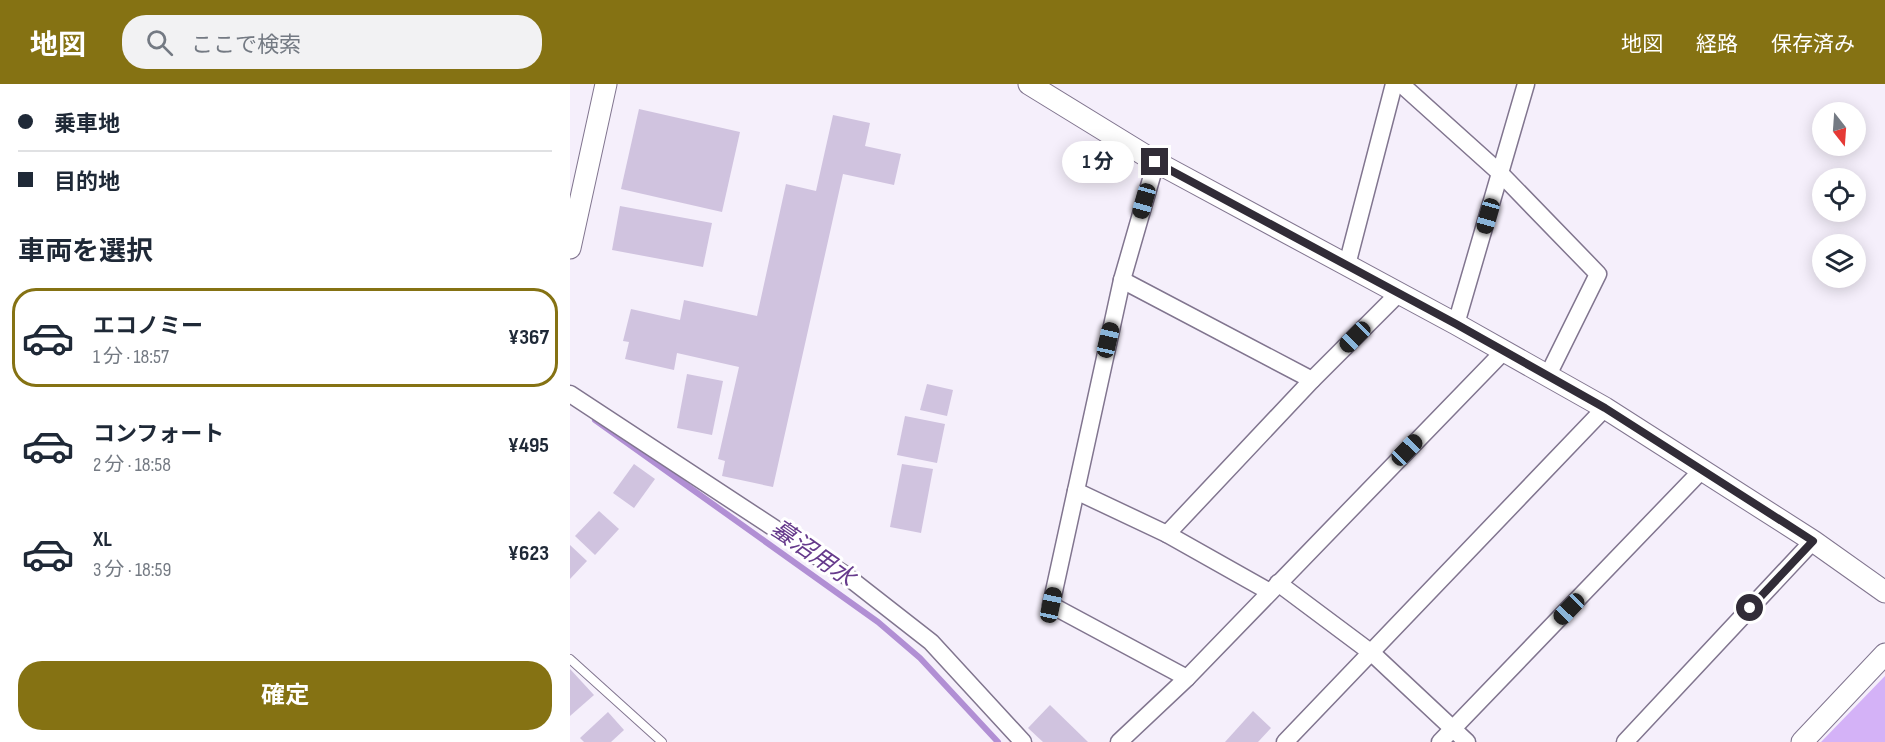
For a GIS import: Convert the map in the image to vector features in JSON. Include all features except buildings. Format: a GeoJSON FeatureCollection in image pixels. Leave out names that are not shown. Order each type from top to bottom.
{"type":"FeatureCollection","features":[{"type":"Feature","properties":{"kind":"street"},"geometry":{"type":"LineString","coordinates":[[570,248],[606,84]]}},
{"type":"Feature","properties":{"kind":"street"},"geometry":{"type":"LineString","coordinates":[[1029,84],[1155,162],[1456,324],[1605,408],[1813,541],[1885,592]]}},
{"type":"Feature","properties":{"kind":"street"},"geometry":{"type":"LineString","coordinates":[[1347,265],[1394,84]]}},
{"type":"Feature","properties":{"kind":"street"},"geometry":{"type":"LineString","coordinates":[[1401,84],[1500,173],[1598,274],[1548,375]]}},
{"type":"Feature","properties":{"kind":"street"},"geometry":{"type":"LineString","coordinates":[[1456,324],[1526,84]]}},
{"type":"Feature","properties":{"kind":"street"},"geometry":{"type":"LineString","coordinates":[[1155,162],[1122,280],[1051,605],[1187,678]]}},
{"type":"Feature","properties":{"kind":"street"},"geometry":{"type":"LineString","coordinates":[[1122,280],[1312,380]]}},
{"type":"Feature","properties":{"kind":"street"},"geometry":{"type":"LineString","coordinates":[[1167,534],[1312,380],[1398,294]]}},
{"type":"Feature","properties":{"kind":"street"},"geometry":{"type":"LineString","coordinates":[[1119,742],[1187,678],[1504,351]]}},
{"type":"Feature","properties":{"kind":"street"},"geometry":{"type":"LineString","coordinates":[[570,394],[844,574],[931,642],[1023,742]]}},
{"type":"Feature","properties":{"kind":"street"},"geometry":{"type":"LineString","coordinates":[[1286,742],[1373,654],[1605,408]]}},
{"type":"Feature","properties":{"kind":"street"},"geometry":{"type":"LineString","coordinates":[[1440,742],[1701,471]]}},
{"type":"Feature","properties":{"kind":"street"},"geometry":{"type":"LineString","coordinates":[[1076,491],[1274,587],[1373,654],[1467,742]]}},
{"type":"Feature","properties":{"kind":"street"},"geometry":{"type":"LineString","coordinates":[[1625,742],[1813,541]]}},
{"type":"Feature","properties":{"kind":"street"},"geometry":{"type":"LineString","coordinates":[[1802,742],[1885,654]]}},
{"type":"Feature","properties":{"kind":"lane"},"geometry":{"type":"LineString","coordinates":[[570,659],[662,742]]}},
{"type":"Feature","properties":{"kind":"shaded area"},"geometry":{"type":"Polygon","coordinates":[[[1885,676],[1885,742],[1821,742],[1885,676]]]}},
{"type":"Feature","properties":{"kind":"waterway","name":"蟇沼用水"},"geometry":{"type":"LineString","coordinates":[[595,420],[878,622],[920,658],[998,742]]}},
{"type":"Feature","properties":{"kind":"route"},"geometry":{"type":"LineString","coordinates":[[1155,162],[1456,324],[1605,408],[1813,541],[1750,608]]}}]}
